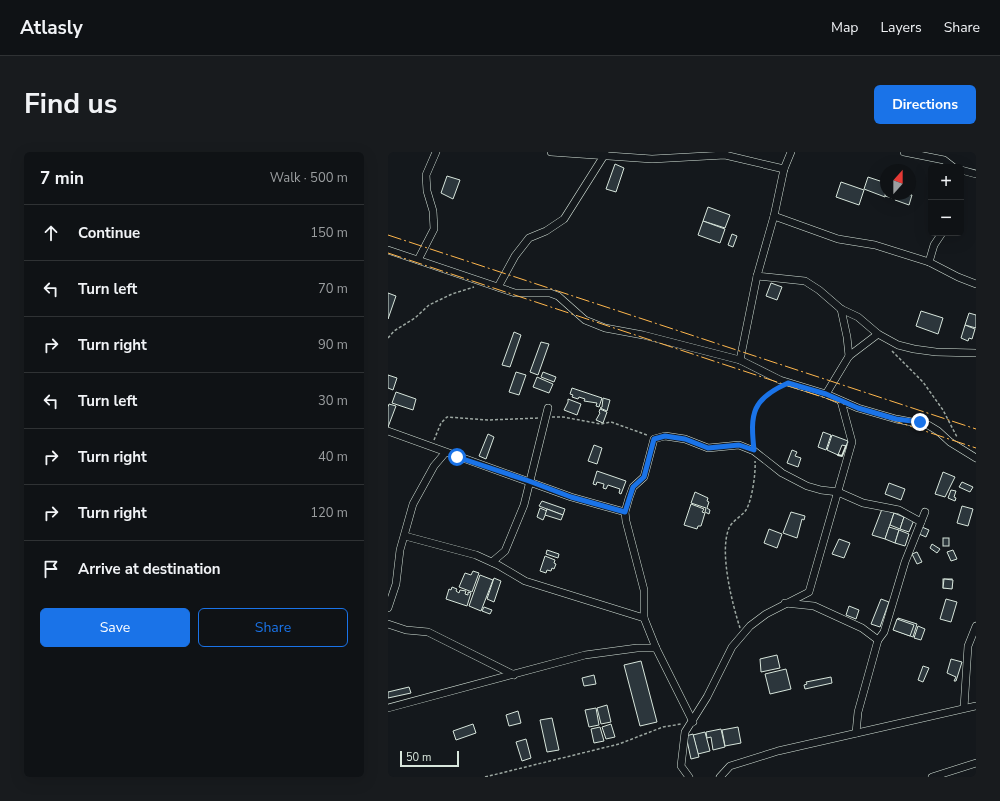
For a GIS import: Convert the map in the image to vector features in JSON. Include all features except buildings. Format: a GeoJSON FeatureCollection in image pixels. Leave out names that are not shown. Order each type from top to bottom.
{"type":"FeatureCollection","features":[{"type":"Feature","properties":{"kind":"street"},"geometry":{"type":"LineString","coordinates":[[418,260],[434,229],[432,211],[427,191],[426,175],[436,152]]}},
{"type":"Feature","properties":{"kind":"street"},"geometry":{"type":"LineString","coordinates":[[551,152],[605,154],[652,159],[725,155],[784,169]]}},
{"type":"Feature","properties":{"kind":"street"},"geometry":{"type":"LineString","coordinates":[[740,360],[757,276],[774,216],[784,169],[792,152]]}},
{"type":"Feature","properties":{"kind":"street"},"geometry":{"type":"LineString","coordinates":[[904,152],[944,160],[949,164]]}},
{"type":"Feature","properties":{"kind":"street"},"geometry":{"type":"LineString","coordinates":[[498,287],[515,256],[529,238],[546,231],[564,219],[605,154]]}},
{"type":"Feature","properties":{"kind":"street"},"geometry":{"type":"LineString","coordinates":[[964,171],[976,174]]}},
{"type":"Feature","properties":{"kind":"street"},"geometry":{"type":"LineString","coordinates":[[774,216],[838,239],[875,245],[929,262],[958,277],[976,284]]}},
{"type":"Feature","properties":{"kind":"street"},"geometry":{"type":"LineString","coordinates":[[929,262],[934,245],[940,236]]}},
{"type":"Feature","properties":{"kind":"street"},"geometry":{"type":"LineString","coordinates":[[388,250],[515,293],[550,293],[558,296],[585,320],[605,328],[643,335],[740,360],[788,383],[826,394],[858,408],[896,419],[928,424],[950,442],[976,458]]}},
{"type":"Feature","properties":{"kind":"street"},"geometry":{"type":"LineString","coordinates":[[757,276],[805,281],[819,290],[841,309],[858,317],[878,334],[898,345],[914,349],[976,354]]}},
{"type":"Feature","properties":{"kind":"street"},"geometry":{"type":"LineString","coordinates":[[841,309],[848,337],[849,356]]}},
{"type":"Feature","properties":{"kind":"street"},"geometry":{"type":"LineString","coordinates":[[826,394],[849,356],[878,334]]}},
{"type":"Feature","properties":{"kind":"street"},"geometry":{"type":"LineString","coordinates":[[689,777],[682,766],[685,732],[693,722],[695,714],[707,697],[732,647],[743,637],[750,626],[766,614],[785,602],[809,592],[819,564],[852,442],[841,401]]}},
{"type":"Feature","properties":{"kind":"street"},"geometry":{"type":"LineString","coordinates":[[492,562],[505,551],[524,505],[548,408]]}},
{"type":"Feature","properties":{"kind":"street"},"geometry":{"type":"LineString","coordinates":[[388,431],[444,453],[529,481],[571,497],[625,512]]}},
{"type":"Feature","properties":{"kind":"street"},"geometry":{"type":"LineString","coordinates":[[693,722],[656,648],[644,618],[644,590],[625,512],[633,487],[644,477],[654,439],[665,436],[685,439],[708,448],[739,445],[754,450],[782,473],[807,486],[821,490],[838,492],[863,503],[899,510],[921,522]]}},
{"type":"Feature","properties":{"kind":"street"},"geometry":{"type":"LineString","coordinates":[[388,608],[396,584],[400,550],[413,504],[434,466],[444,453]]}},
{"type":"Feature","properties":{"kind":"street"},"geometry":{"type":"LineString","coordinates":[[856,734],[858,712],[874,662],[878,640],[884,632],[905,562],[925,512]]}},
{"type":"Feature","properties":{"kind":"street"},"geometry":{"type":"LineString","coordinates":[[405,536],[457,549],[492,562],[525,581],[644,618]]}},
{"type":"Feature","properties":{"kind":"street"},"geometry":{"type":"LineString","coordinates":[[785,602],[814,606],[862,628],[878,640]]}},
{"type":"Feature","properties":{"kind":"street"},"geometry":{"type":"LineString","coordinates":[[388,624],[406,630],[428,632],[514,675]]}},
{"type":"Feature","properties":{"kind":"street"},"geometry":{"type":"LineString","coordinates":[[964,708],[968,646],[976,626]]}},
{"type":"Feature","properties":{"kind":"street"},"geometry":{"type":"LineString","coordinates":[[388,708],[585,655],[637,648],[656,648]]}},
{"type":"Feature","properties":{"kind":"street"},"geometry":{"type":"LineString","coordinates":[[720,777],[730,766],[778,751],[976,706]]}},
{"type":"Feature","properties":{"kind":"street"},"geometry":{"type":"LineString","coordinates":[[932,777],[976,763]]}},
{"type":"Feature","properties":{"kind":"path"},"geometry":{"type":"LineString","coordinates":[[388,338],[394,331],[415,318],[429,306],[452,294],[488,284]]}},
{"type":"Feature","properties":{"kind":"path"},"geometry":{"type":"LineString","coordinates":[[892,350],[923,382],[943,410],[957,438]]}},
{"type":"Feature","properties":{"kind":"path"},"geometry":{"type":"LineString","coordinates":[[743,637],[729,589],[726,541],[730,526],[746,509],[755,471],[752,417],[763,399],[771,391],[788,383]]}},
{"type":"Feature","properties":{"kind":"path"},"geometry":{"type":"LineString","coordinates":[[485,777],[619,744],[663,727],[693,722]]}},
{"type":"Feature","properties":{"kind":"wall"},"geometry":{"type":"LineString","coordinates":[[838,455],[842,456],[846,446]]}},
{"type":"Feature","properties":{"kind":"power"},"geometry":{"type":"LineString","coordinates":[[388,235],[976,429]]}},
{"type":"Feature","properties":{"kind":"power"},"geometry":{"type":"LineString","coordinates":[[388,253],[976,448]]}},
{"type":"Feature","properties":{"kind":"route"},"geometry":{"type":"LineString","coordinates":[[457,457],[571,497],[625,512],[633,487],[644,477],[654,439],[665,436],[685,439],[708,448],[739,445],[754,450],[752,417],[763,399],[771,391],[788,383],[826,394],[858,408],[896,419],[920,422]]}}]}
